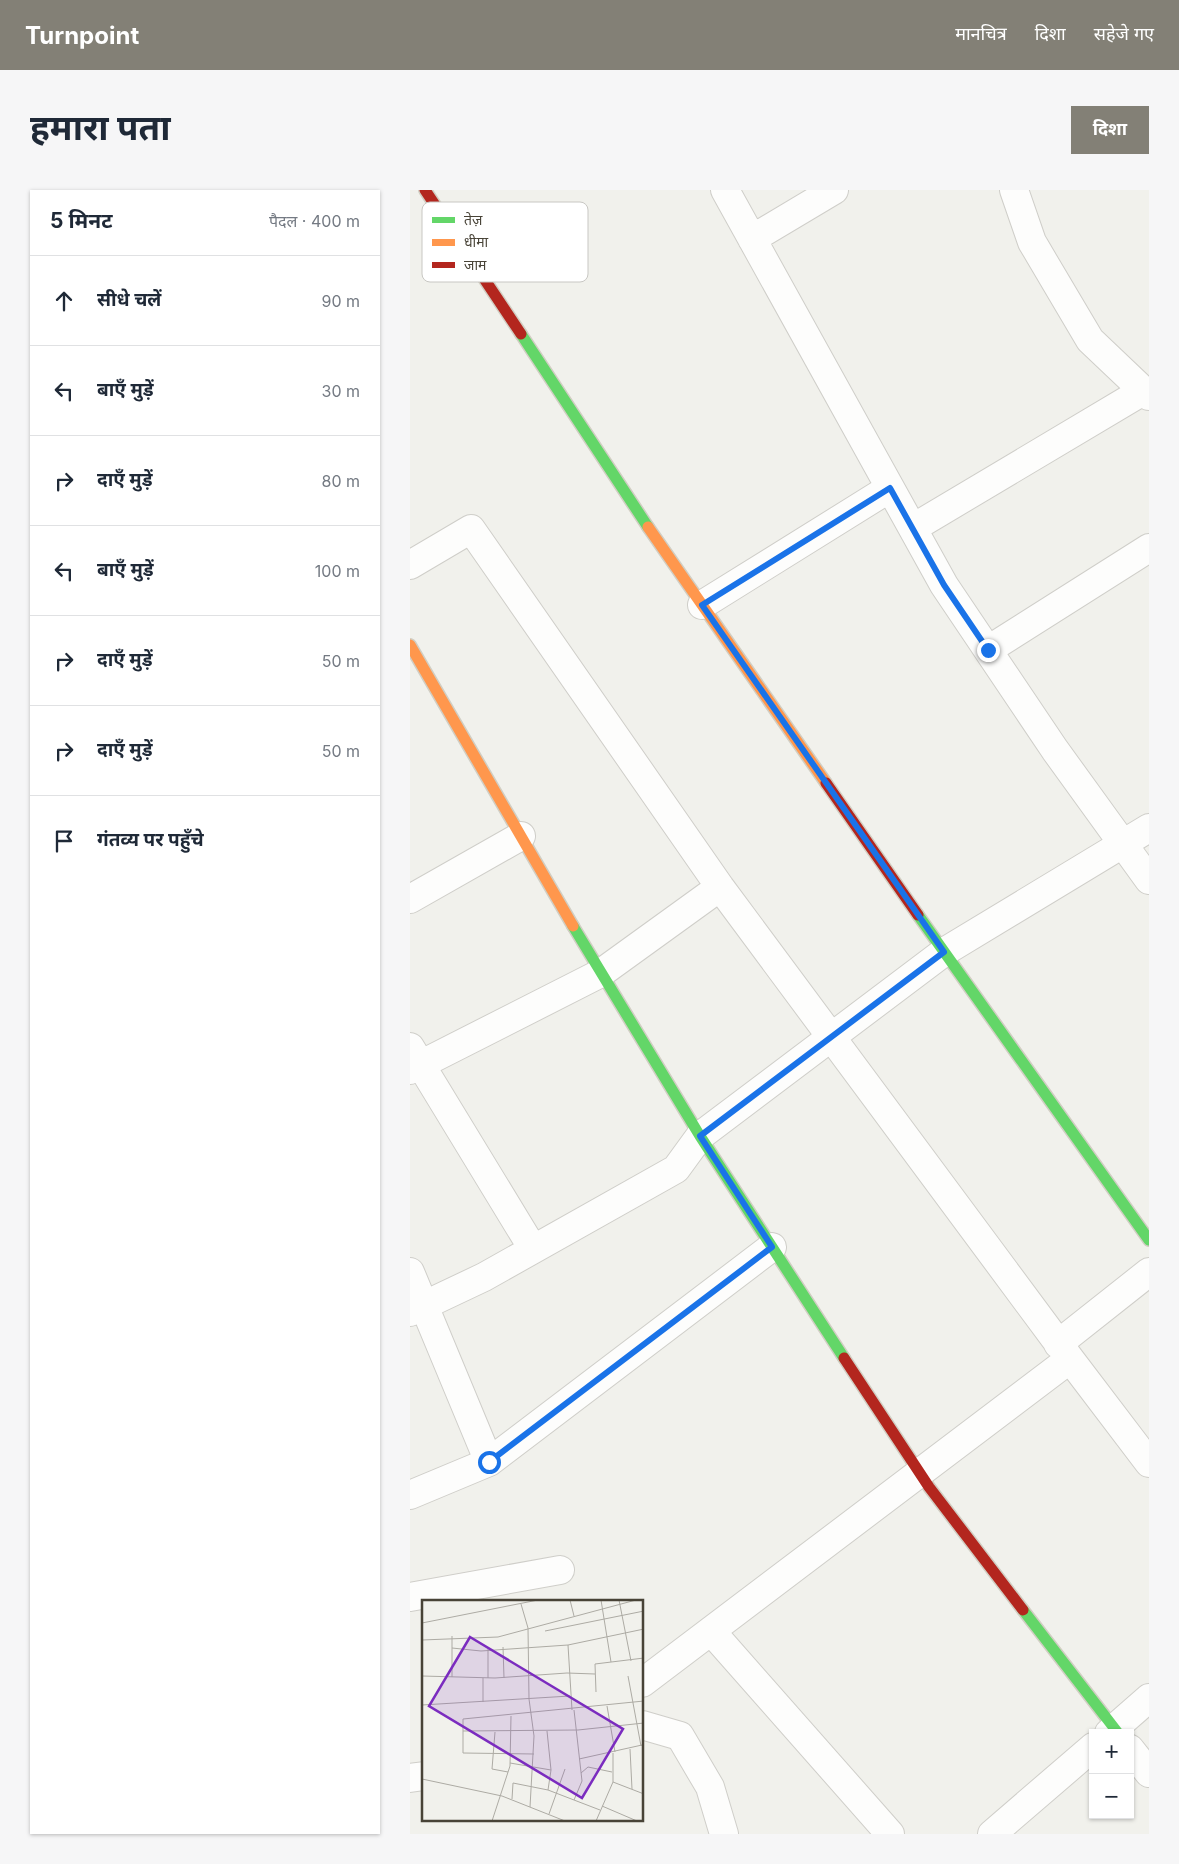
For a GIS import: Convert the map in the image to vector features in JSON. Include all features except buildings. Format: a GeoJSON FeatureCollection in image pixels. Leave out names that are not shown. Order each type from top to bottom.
{"type":"FeatureCollection","features":[{"type":"Feature","properties":{"kind":"street"},"geometry":{"type":"LineString","coordinates":[[425,190],[433,202]]}},
{"type":"Feature","properties":{"kind":"street"},"geometry":{"type":"LineString","coordinates":[[725,190],[944,585],[1055,750],[1149,880]]}},
{"type":"Feature","properties":{"kind":"street"},"geometry":{"type":"LineString","coordinates":[[752,239],[834,190]]}},
{"type":"Feature","properties":{"kind":"street"},"geometry":{"type":"LineString","coordinates":[[913,528],[1146,394],[1090,340],[1032,242],[1014,190]]}},
{"type":"Feature","properties":{"kind":"street"},"geometry":{"type":"LineString","coordinates":[[486,282],[702,605],[944,952],[1149,1240]]}},
{"type":"Feature","properties":{"kind":"street"},"geometry":{"type":"LineString","coordinates":[[702,605],[890,488]]}},
{"type":"Feature","properties":{"kind":"street"},"geometry":{"type":"LineString","coordinates":[[410,565],[471,529],[720,886],[1149,1463]]}},
{"type":"Feature","properties":{"kind":"street"},"geometry":{"type":"LineString","coordinates":[[988,650],[1149,548]]}},
{"type":"Feature","properties":{"kind":"street"},"geometry":{"type":"LineString","coordinates":[[410,645],[601,973],[700,1136],[928,1487],[1113,1729]]}},
{"type":"Feature","properties":{"kind":"street"},"geometry":{"type":"LineString","coordinates":[[417,1309],[484,1277],[676,1169],[700,1136],[944,952],[1149,828]]}},
{"type":"Feature","properties":{"kind":"street"},"geometry":{"type":"LineString","coordinates":[[410,898],[521,836]]}},
{"type":"Feature","properties":{"kind":"street"},"geometry":{"type":"LineString","coordinates":[[533,1249],[414,1060],[601,973],[720,886]]}},
{"type":"Feature","properties":{"kind":"street"},"geometry":{"type":"LineString","coordinates":[[410,1495],[489,1462],[772,1247]]}},
{"type":"Feature","properties":{"kind":"street"},"geometry":{"type":"LineString","coordinates":[[410,1272],[417,1309],[489,1462]]}},
{"type":"Feature","properties":{"kind":"street"},"geometry":{"type":"LineString","coordinates":[[644,1682],[919,1473],[1064,1351],[1149,1272]]}},
{"type":"Feature","properties":{"kind":"street"},"geometry":{"type":"LineString","coordinates":[[410,1597],[560,1570]]}},
{"type":"Feature","properties":{"kind":"street"},"geometry":{"type":"LineString","coordinates":[[712,1631],[890,1834]]}},
{"type":"Feature","properties":{"kind":"street"},"geometry":{"type":"LineString","coordinates":[[1124,1729],[1149,1698]]}},
{"type":"Feature","properties":{"kind":"street"},"geometry":{"type":"LineString","coordinates":[[644,1726],[680,1736],[710,1787],[724,1834]]}},
{"type":"Feature","properties":{"kind":"street"},"geometry":{"type":"LineString","coordinates":[[992,1834],[1089,1750]]}},
{"type":"Feature","properties":{"kind":"street"},"geometry":{"type":"LineString","coordinates":[[1134,1755],[1149,1773]]}},
{"type":"Feature","properties":{"kind":"traffic: fast"},"geometry":{"type":"LineString","coordinates":[[521,334],[648,527]]}},
{"type":"Feature","properties":{"kind":"traffic: fast"},"geometry":{"type":"LineString","coordinates":[[918,915],[1149,1240]]}},
{"type":"Feature","properties":{"kind":"traffic: fast"},"geometry":{"type":"LineString","coordinates":[[573,926],[700,1136],[844,1358]]}},
{"type":"Feature","properties":{"kind":"traffic: fast"},"geometry":{"type":"LineString","coordinates":[[1023,1610],[1115,1729]]}},
{"type":"Feature","properties":{"kind":"traffic: slow"},"geometry":{"type":"LineString","coordinates":[[648,527],[826,783]]}},
{"type":"Feature","properties":{"kind":"traffic: slow"},"geometry":{"type":"LineString","coordinates":[[410,645],[573,926]]}},
{"type":"Feature","properties":{"kind":"traffic: jam"},"geometry":{"type":"LineString","coordinates":[[425,190],[433,202]]}},
{"type":"Feature","properties":{"kind":"traffic: jam"},"geometry":{"type":"LineString","coordinates":[[486,282],[521,334]]}},
{"type":"Feature","properties":{"kind":"traffic: jam"},"geometry":{"type":"LineString","coordinates":[[826,783],[918,915]]}},
{"type":"Feature","properties":{"kind":"traffic: jam"},"geometry":{"type":"LineString","coordinates":[[844,1358],[929,1487],[1023,1610]]}},
{"type":"Feature","properties":{"kind":"route"},"geometry":{"type":"LineString","coordinates":[[489,1462],[772,1247],[700,1136],[944,952],[702,605],[890,488],[944,585],[988,650]]}}]}
